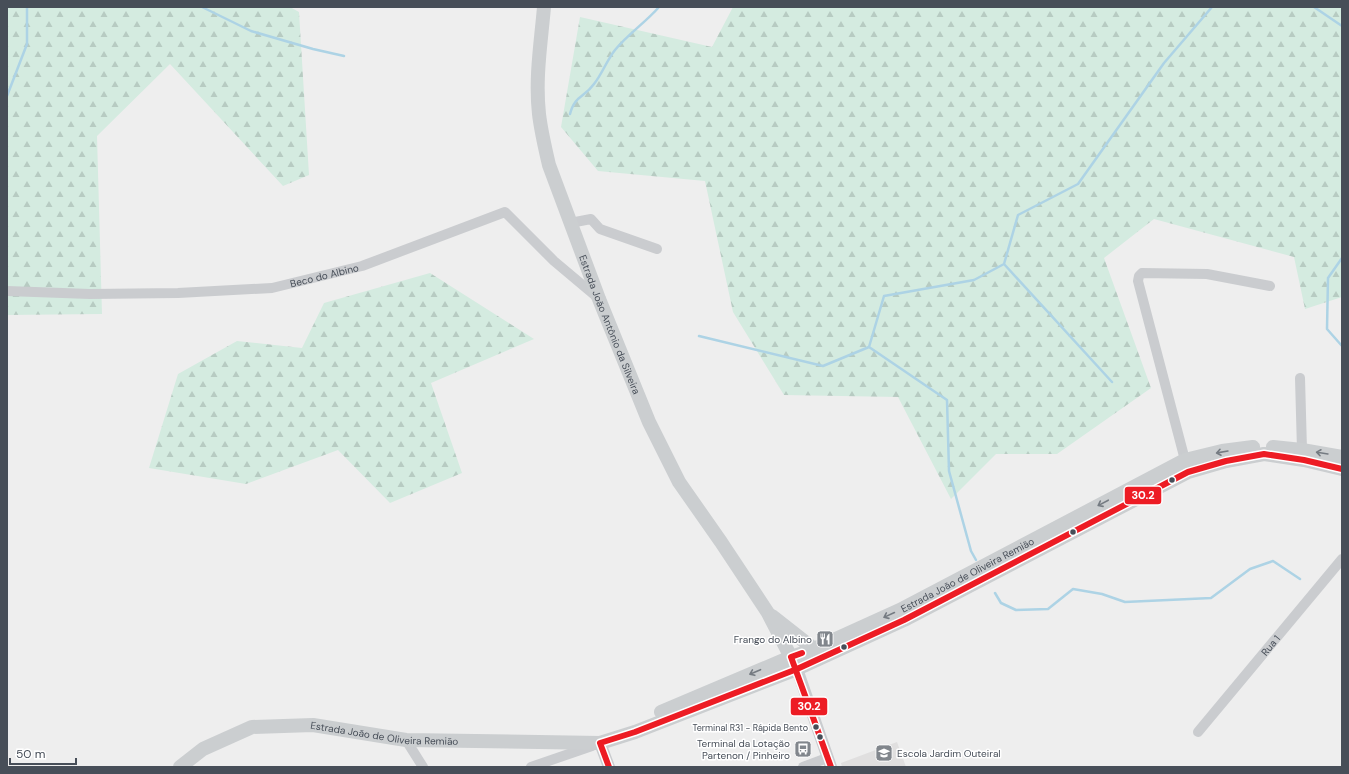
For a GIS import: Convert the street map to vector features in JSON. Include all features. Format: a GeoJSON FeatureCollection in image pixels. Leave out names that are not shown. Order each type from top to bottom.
{"type":"FeatureCollection","features":[{"type":"Feature","properties":{"kind":"main road","name":"Estrada João Antônio da Silveira"},"geometry":{"type":"LineString","coordinates":[[544,7],[538,68],[539,113],[549,165],[570,223],[649,422],[679,482],[768,613],[794,663]]}},
{"type":"Feature","properties":{"kind":"main road","name":"Estrada João de Oliveira Remião"},"geometry":{"type":"LineString","coordinates":[[794,663],[814,649],[900,610],[1185,460],[1222,451],[1264,446],[1302,450],[1342,457]]}},
{"type":"Feature","properties":{"kind":"main road","name":"Estrada João de Oliveira Remião"},"geometry":{"type":"LineString","coordinates":[[180,767],[203,749],[252,727],[314,725],[406,740],[600,743],[632,724],[904,620],[1188,472],[1226,461],[1264,454],[1304,460],[1342,469]]}},
{"type":"Feature","properties":{"kind":"main road","name":"Estrada João Antônio da Silveira"},"geometry":{"type":"LineString","coordinates":[[768,613],[814,649]]}},
{"type":"Feature","properties":{"kind":"street","name":"Beco do Albino"},"geometry":{"type":"LineString","coordinates":[[7,291],[90,294],[178,293],[272,288],[362,266],[506,212],[554,261],[599,299]]}},
{"type":"Feature","properties":{"kind":"street"},"geometry":{"type":"LineString","coordinates":[[570,223],[591,219],[600,229],[657,248]]}},
{"type":"Feature","properties":{"kind":"street"},"geometry":{"type":"LineString","coordinates":[[1185,460],[1138,281],[1139,276],[1142,273],[1207,274],[1270,286]]}},
{"type":"Feature","properties":{"kind":"street"},"geometry":{"type":"LineString","coordinates":[[1300,378],[1302,450]]}},
{"type":"Feature","properties":{"kind":"street","name":"Rua 1"},"geometry":{"type":"LineString","coordinates":[[1198,732],[1342,559]]}},
{"type":"Feature","properties":{"kind":"street"},"geometry":{"type":"LineString","coordinates":[[794,663],[829,762],[803,767]]}},
{"type":"Feature","properties":{"kind":"street"},"geometry":{"type":"LineString","coordinates":[[406,740],[423,767]]}},
{"type":"Feature","properties":{"kind":"street"},"geometry":{"type":"LineString","coordinates":[[531,767],[600,743],[609,767]]}},
{"type":"Feature","properties":{"kind":"shaded area","name":"Escola Jardim Outeiral"},"geometry":{"type":"Polygon","coordinates":[[[897,742],[906,767],[842,767],[841,763],[897,742]]]}},
{"type":"Feature","properties":{"kind":"green space"},"geometry":{"type":"Polygon","coordinates":[[[7,7],[290,7],[299,12],[309,175],[283,186],[170,64],[97,136],[102,314],[7,315],[7,7]]]}},
{"type":"Feature","properties":{"kind":"green space"},"geometry":{"type":"Polygon","coordinates":[[[733,7],[1342,7],[1342,297],[1305,309],[1294,257],[1154,219],[1104,258],[1151,388],[1057,454],[996,454],[951,499],[898,397],[784,395],[733,312],[705,181],[598,171],[561,127],[580,17],[712,47],[733,7]]]}},
{"type":"Feature","properties":{"kind":"green space"},"geometry":{"type":"Polygon","coordinates":[[[430,273],[534,339],[431,383],[462,473],[390,503],[338,450],[246,484],[149,468],[178,374],[237,341],[302,348],[324,303],[430,273]]]}},
{"type":"Feature","properties":{"kind":"waterway"},"geometry":{"type":"LineString","coordinates":[[7,96],[27,44],[27,7]]}},
{"type":"Feature","properties":{"kind":"waterway"},"geometry":{"type":"LineString","coordinates":[[202,7],[251,31],[313,49],[344,56]]}},
{"type":"Feature","properties":{"kind":"waterway"},"geometry":{"type":"LineString","coordinates":[[570,114],[574,103],[594,84],[615,50],[659,7]]}},
{"type":"Feature","properties":{"kind":"waterway"},"geometry":{"type":"LineString","coordinates":[[699,336],[823,366],[869,347],[884,296],[974,280],[1004,264],[1018,215],[1078,184],[1164,63],[1212,7]]}},
{"type":"Feature","properties":{"kind":"waterway"},"geometry":{"type":"LineString","coordinates":[[1314,7],[1342,26]]}},
{"type":"Feature","properties":{"kind":"waterway"},"geometry":{"type":"LineString","coordinates":[[1342,258],[1328,278],[1327,329],[1342,346]]}},
{"type":"Feature","properties":{"kind":"waterway"},"geometry":{"type":"LineString","coordinates":[[1004,264],[1112,382]]}},
{"type":"Feature","properties":{"kind":"waterway"},"geometry":{"type":"LineString","coordinates":[[869,347],[947,400],[949,471],[971,551],[976,560]]}},
{"type":"Feature","properties":{"kind":"waterway"},"geometry":{"type":"LineString","coordinates":[[995,593],[1001,603],[1016,610],[1048,609],[1073,589],[1102,594],[1125,602],[1211,598],[1250,569],[1273,561],[1300,579]]}},
{"type":"Feature","properties":{"kind":"transit line","name":"30.2"},"geometry":{"type":"LineString","coordinates":[[609,767],[600,743],[635,732],[797,669],[904,620],[1188,472],[1226,461],[1264,454],[1304,460],[1342,469]]}},
{"type":"Feature","properties":{"kind":"transit line","name":"30.2"},"geometry":{"type":"LineString","coordinates":[[802,653],[791,657],[831,767]]}},
{"type":"Feature","properties":{"kind":"place","name":"Frango do Albino"},"geometry":{"type":"Point","coordinates":[825,639]}},
{"type":"Feature","properties":{"kind":"place","name":"Terminal R31 - Rápida Bento"},"geometry":{"type":"Point","coordinates":[816,727]}},
{"type":"Feature","properties":{"kind":"place","name":"Terminal da Lotação Partenon / Pinheiro"},"geometry":{"type":"Point","coordinates":[803,749]}},
{"type":"Feature","properties":{"kind":"place","name":"Escola Jardim Outeiral"},"geometry":{"type":"Point","coordinates":[884,753]}}]}
